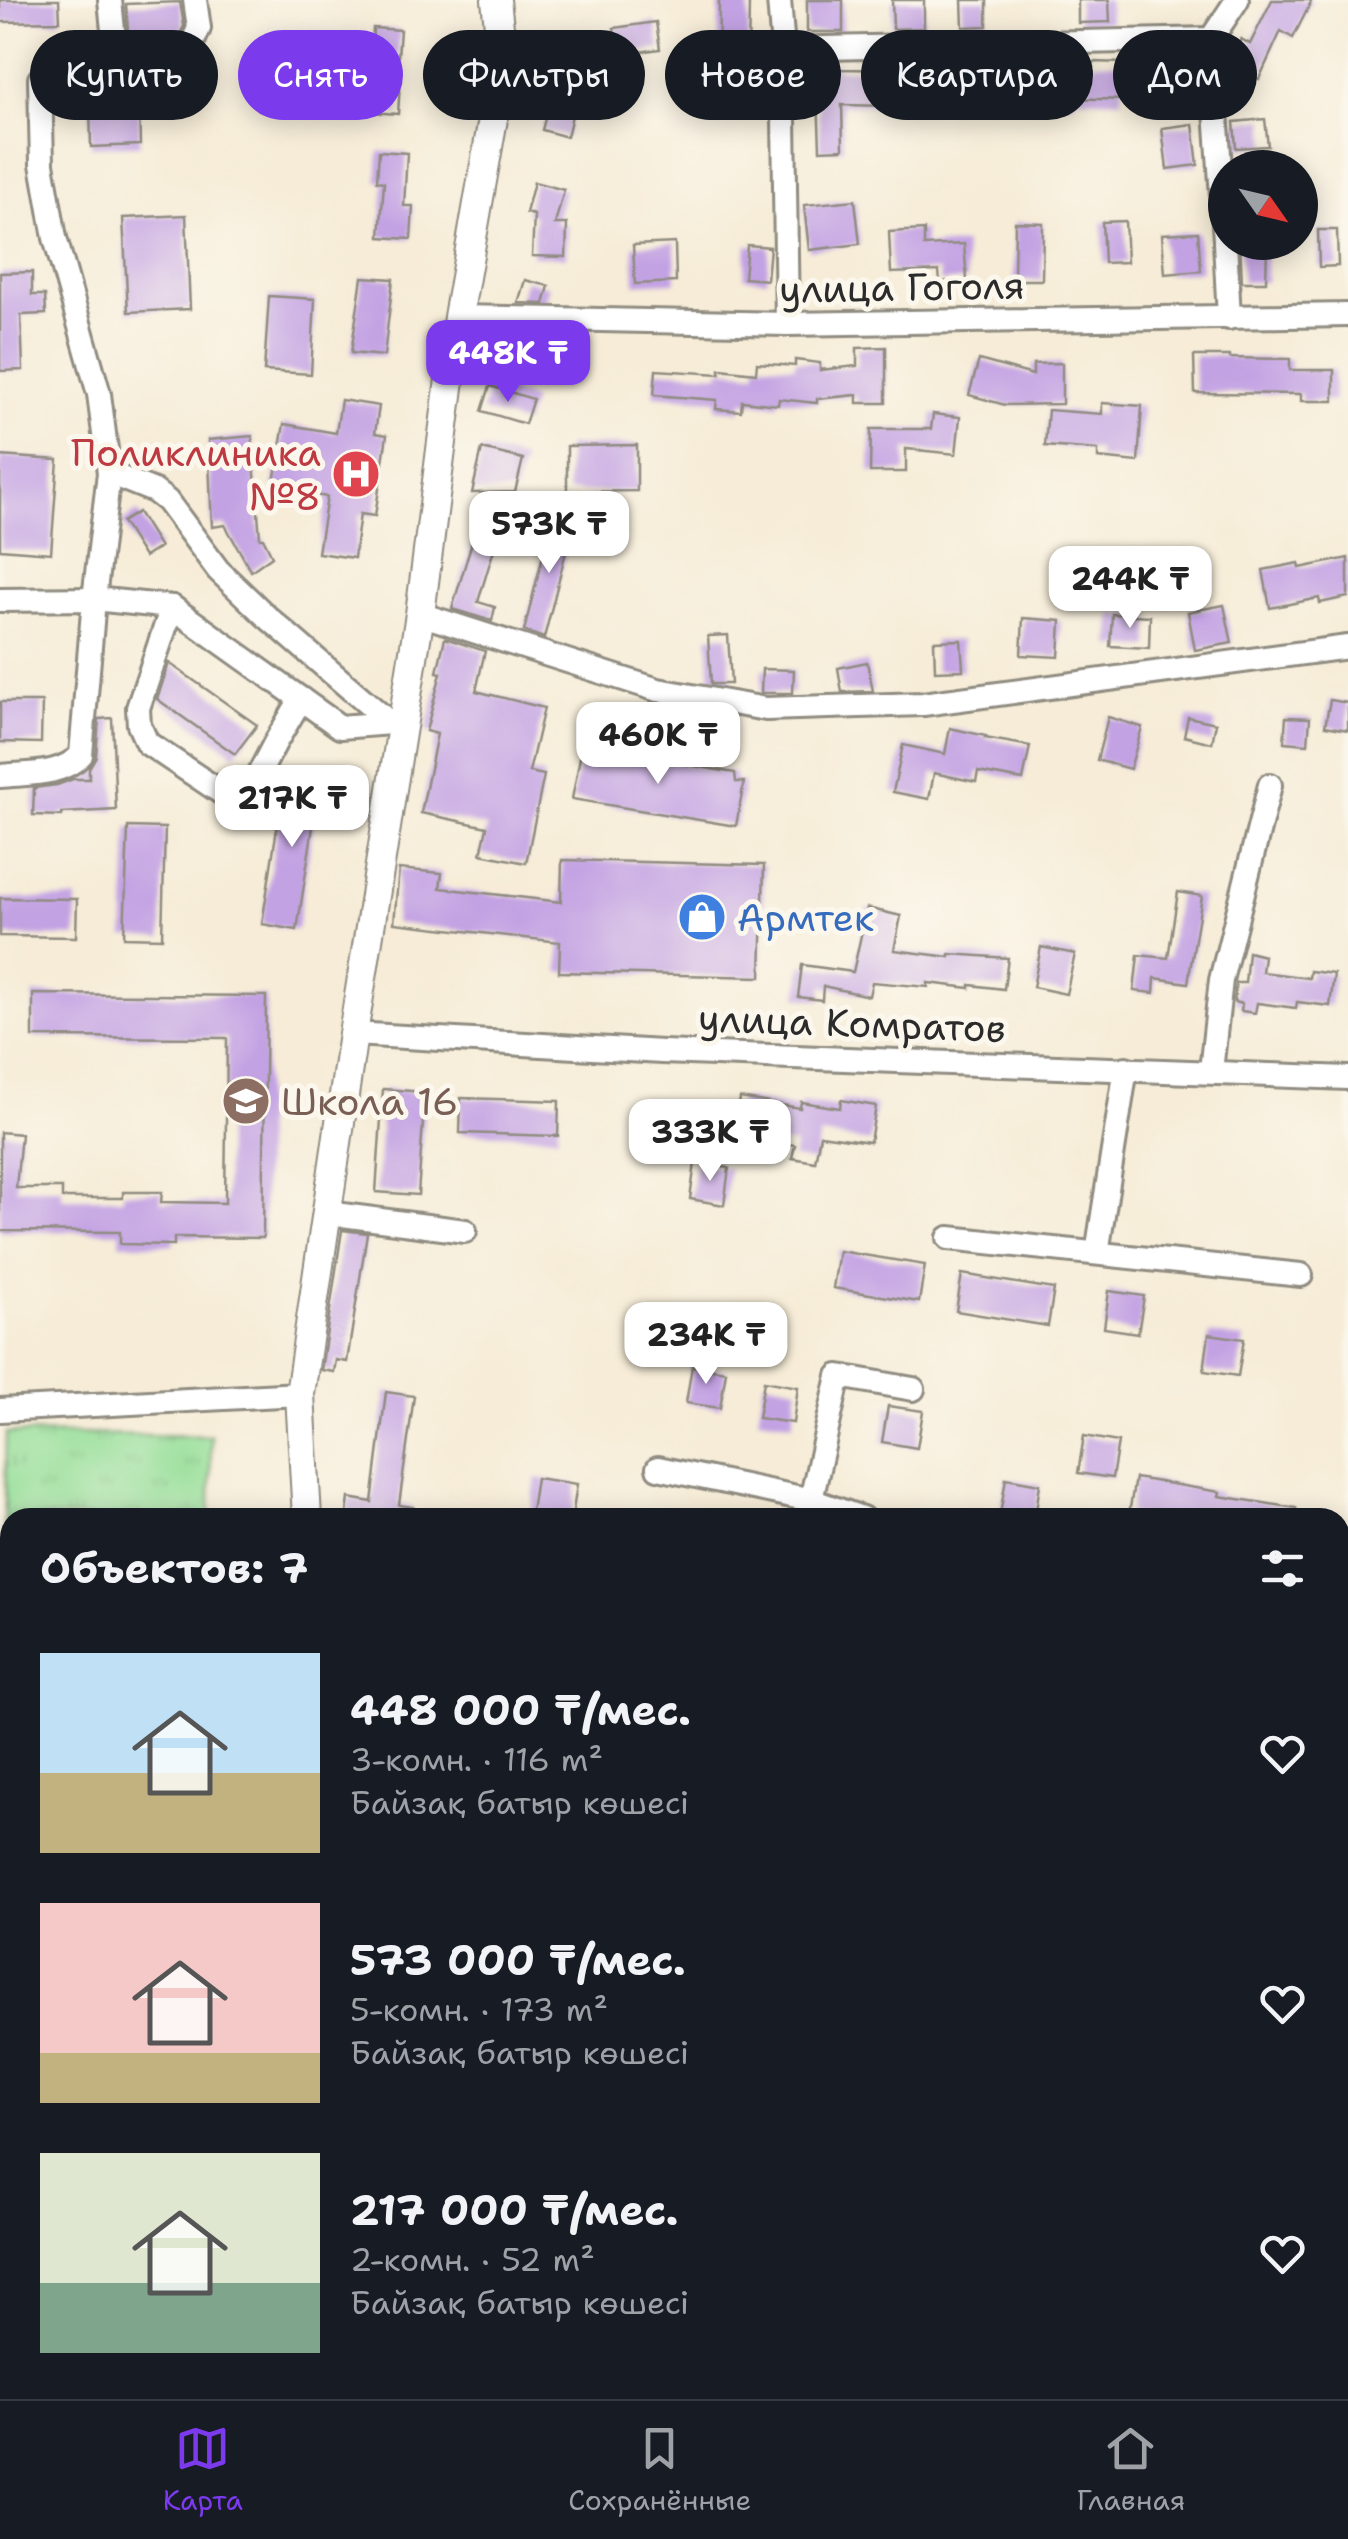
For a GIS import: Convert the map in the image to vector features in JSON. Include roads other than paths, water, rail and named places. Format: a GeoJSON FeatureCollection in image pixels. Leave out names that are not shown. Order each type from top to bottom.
{"type":"FeatureCollection","features":[{"type":"Feature","properties":{"kind":"main road"},"geometry":{"type":"LineString","coordinates":[[306,1508],[300,1394],[396,722],[420,614],[458,317],[503,62],[496,0]]}},
{"type":"Feature","properties":{"kind":"street"},"geometry":{"type":"LineString","coordinates":[[110,0],[118,80],[126,88],[160,86],[180,69],[199,28],[195,0]]}},
{"type":"Feature","properties":{"kind":"street"},"geometry":{"type":"LineString","coordinates":[[779,0],[781,30]]}},
{"type":"Feature","properties":{"kind":"street"},"geometry":{"type":"LineString","coordinates":[[1216,30],[1237,0]]}},
{"type":"Feature","properties":{"kind":"street"},"geometry":{"type":"LineString","coordinates":[[841,48],[1113,41]]}},
{"type":"Feature","properties":{"kind":"street"},"geometry":{"type":"LineString","coordinates":[[0,776],[60,770],[81,755],[108,473],[99,394],[54,238],[42,164],[41,120]]}},
{"type":"Feature","properties":{"kind":"street"},"geometry":{"type":"LineString","coordinates":[[784,120],[787,324]]}},
{"type":"Feature","properties":{"kind":"street"},"geometry":{"type":"LineString","coordinates":[[1217,120],[1219,150]]}},
{"type":"Feature","properties":{"kind":"street"},"geometry":{"type":"LineString","coordinates":[[1226,260],[1229,318]]}},
{"type":"Feature","properties":{"kind":"street","name":"улица Гоголя"},"geometry":{"type":"LineString","coordinates":[[458,317],[787,324],[1348,316]]}},
{"type":"Feature","properties":{"kind":"street"},"geometry":{"type":"LineString","coordinates":[[108,473],[145,487],[167,501],[218,570],[265,616],[396,722]]}},
{"type":"Feature","properties":{"kind":"street"},"geometry":{"type":"LineString","coordinates":[[0,600],[94,599],[172,607],[340,727],[396,722]]}},
{"type":"Feature","properties":{"kind":"street"},"geometry":{"type":"LineString","coordinates":[[172,607],[138,708],[147,743],[234,802],[250,793],[301,699]]}},
{"type":"Feature","properties":{"kind":"street"},"geometry":{"type":"LineString","coordinates":[[420,614],[658,690],[766,709],[923,704],[1348,647]]}},
{"type":"Feature","properties":{"kind":"street"},"geometry":{"type":"LineString","coordinates":[[1211,1072],[1220,980],[1270,786]]}},
{"type":"Feature","properties":{"kind":"street","name":"улица Комратов"},"geometry":{"type":"LineString","coordinates":[[353,1034],[662,1052],[1348,1078]]}},
{"type":"Feature","properties":{"kind":"street"},"geometry":{"type":"LineString","coordinates":[[1098,1253],[1126,1068]]}},
{"type":"Feature","properties":{"kind":"street"},"geometry":{"type":"LineString","coordinates":[[327,1213],[465,1231]]}},
{"type":"Feature","properties":{"kind":"street"},"geometry":{"type":"LineString","coordinates":[[949,1238],[1301,1275]]}},
{"type":"Feature","properties":{"kind":"street"},"geometry":{"type":"LineString","coordinates":[[811,1500],[839,1376],[913,1389]]}},
{"type":"Feature","properties":{"kind":"street"},"geometry":{"type":"LineString","coordinates":[[0,1410],[300,1394]]}},
{"type":"Feature","properties":{"kind":"street"},"geometry":{"type":"LineString","coordinates":[[658,1468],[834,1508]]}},
{"type":"Feature","properties":{"kind":"place","name":"Поликлиника №8"},"geometry":{"type":"Point","coordinates":[356,474]}},
{"type":"Feature","properties":{"kind":"place","name":"Армтек"},"geometry":{"type":"Point","coordinates":[702,917]}},
{"type":"Feature","properties":{"kind":"place","name":"Школа 16"},"geometry":{"type":"Point","coordinates":[246,1101]}}]}
